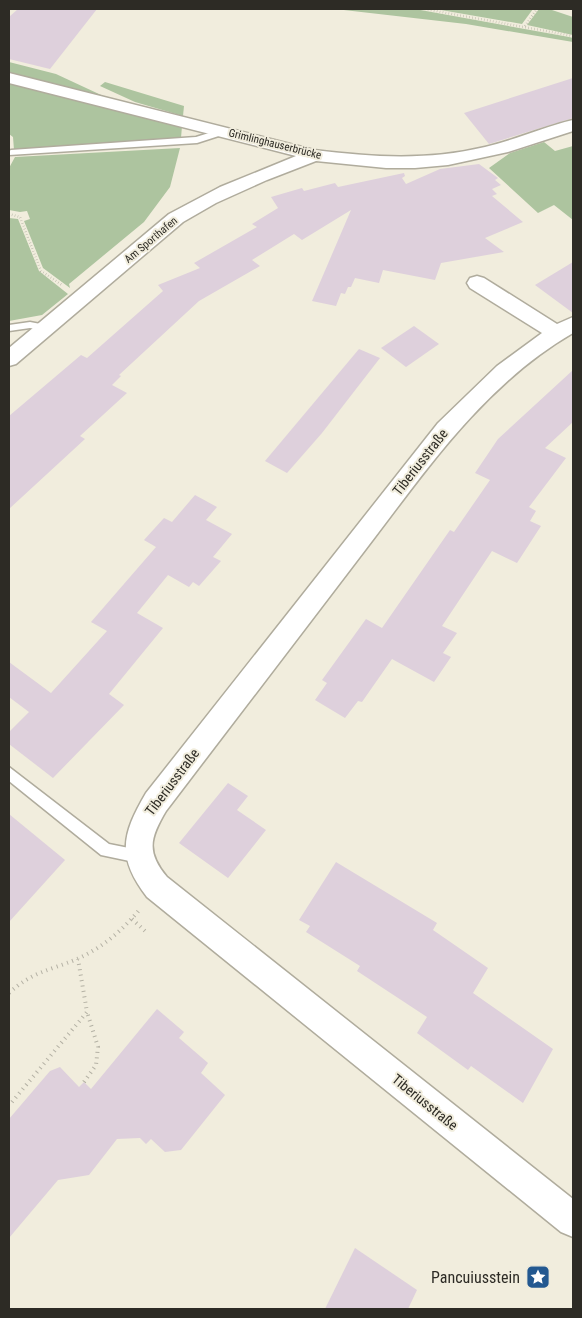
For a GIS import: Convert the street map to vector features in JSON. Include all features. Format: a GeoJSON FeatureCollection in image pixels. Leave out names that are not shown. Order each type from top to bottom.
{"type":"FeatureCollection","features":[{"type":"Feature","properties":{"kind":"street","name":"Grimlinghauserbrücke"},"geometry":{"type":"LineString","coordinates":[[9,78],[226,131],[314,155],[362,161],[427,162],[486,152],[520,144],[573,125]]}},
{"type":"Feature","properties":{"kind":"street","name":"Am Sporthafen"},"geometry":{"type":"LineString","coordinates":[[9,359],[176,218],[196,206],[266,173],[314,155]]}},
{"type":"Feature","properties":{"kind":"street","name":"Tiberiusstraße"},"geometry":{"type":"LineString","coordinates":[[477,283],[565,328],[518,359],[479,392],[446,429],[156,802],[142,823],[138,840],[139,856],[145,874],[157,887],[573,1220]]}},
{"type":"Feature","properties":{"kind":"lane"},"geometry":{"type":"LineString","coordinates":[[12,153],[197,140],[226,131]]}},
{"type":"Feature","properties":{"kind":"lane"},"geometry":{"type":"LineString","coordinates":[[9,328],[30,325],[47,328]]}},
{"type":"Feature","properties":{"kind":"lane"},"geometry":{"type":"LineString","coordinates":[[9,773],[106,850],[139,856]]}},
{"type":"Feature","properties":{"kind":"path"},"geometry":{"type":"LineString","coordinates":[[425,9],[573,36]]}},
{"type":"Feature","properties":{"kind":"path"},"geometry":{"type":"LineString","coordinates":[[525,26],[537,9]]}},
{"type":"Feature","properties":{"kind":"path"},"geometry":{"type":"LineString","coordinates":[[9,214],[20,217],[41,271],[82,298]]}},
{"type":"Feature","properties":{"kind":"path"},"geometry":{"type":"LineString","coordinates":[[9,993],[19,982],[39,970],[78,959],[114,936],[132,918],[157,887]]}},
{"type":"Feature","properties":{"kind":"path"},"geometry":{"type":"LineString","coordinates":[[132,918],[144,931]]}},
{"type":"Feature","properties":{"kind":"path"},"geometry":{"type":"LineString","coordinates":[[78,959],[87,1012],[98,1047],[96,1065],[84,1082]]}},
{"type":"Feature","properties":{"kind":"path"},"geometry":{"type":"LineString","coordinates":[[12,1102],[87,1012]]}},
{"type":"Feature","properties":{"kind":"green space"},"geometry":{"type":"Polygon","coordinates":[[[335,9],[415,9],[569,37],[573,38],[573,42],[466,24],[335,9]]]}},
{"type":"Feature","properties":{"kind":"green space"},"geometry":{"type":"Polygon","coordinates":[[[435,9],[533,9],[522,24],[435,9]]]}},
{"type":"Feature","properties":{"kind":"green space"},"geometry":{"type":"Polygon","coordinates":[[[539,9],[549,9],[573,17],[573,35],[527,25],[539,9]]]}},
{"type":"Feature","properties":{"kind":"green space"},"geometry":{"type":"Polygon","coordinates":[[[9,62],[56,74],[114,101],[9,74],[9,62]]]}},
{"type":"Feature","properties":{"kind":"green space"},"geometry":{"type":"Polygon","coordinates":[[[9,81],[182,126],[181,138],[14,150],[13,137],[9,134],[9,81]]]}},
{"type":"Feature","properties":{"kind":"green space"},"geometry":{"type":"Polygon","coordinates":[[[105,82],[184,106],[183,116],[135,102],[100,86],[105,82]]]}},
{"type":"Feature","properties":{"kind":"green space"},"geometry":{"type":"Polygon","coordinates":[[[544,142],[555,151],[573,146],[573,220],[554,205],[538,213],[489,168],[510,153],[544,142]]]}},
{"type":"Feature","properties":{"kind":"green space"},"geometry":{"type":"Polygon","coordinates":[[[180,148],[170,187],[144,222],[69,284],[70,288],[43,268],[24,221],[30,219],[27,211],[9,210],[9,168],[15,157],[180,148]]]}},
{"type":"Feature","properties":{"kind":"green space"},"geometry":{"type":"Polygon","coordinates":[[[9,218],[18,219],[39,271],[68,294],[42,315],[9,321],[9,218]]]}},
{"type":"Feature","properties":{"kind":"building"},"geometry":{"type":"Polygon","coordinates":[[[18,9],[97,9],[50,69],[9,59],[9,17],[18,9]]]}},
{"type":"Feature","properties":{"kind":"building"},"geometry":{"type":"Polygon","coordinates":[[[573,78],[573,118],[489,144],[464,113],[573,78]]]}},
{"type":"Feature","properties":{"kind":"building"},"geometry":{"type":"Polygon","coordinates":[[[479,164],[498,178],[495,180],[501,185],[492,189],[497,194],[492,196],[523,222],[485,238],[504,252],[441,263],[435,280],[383,270],[379,283],[355,278],[345,294],[341,293],[336,306],[312,301],[351,210],[302,240],[294,234],[252,260],[260,266],[199,301],[119,375],[121,376],[112,385],[127,393],[80,436],[85,439],[9,509],[9,416],[81,355],[87,358],[163,291],[158,285],[200,268],[194,263],[257,227],[252,224],[278,208],[271,197],[302,188],[304,191],[335,183],[338,187],[404,173],[405,176],[402,178],[406,184],[440,169],[479,164]]]}},
{"type":"Feature","properties":{"kind":"building"},"geometry":{"type":"Polygon","coordinates":[[[573,262],[573,313],[535,285],[573,262]]]}},
{"type":"Feature","properties":{"kind":"building"},"geometry":{"type":"Polygon","coordinates":[[[414,326],[439,344],[406,367],[381,348],[414,326]]]}},
{"type":"Feature","properties":{"kind":"building"},"geometry":{"type":"Polygon","coordinates":[[[359,349],[380,358],[322,433],[287,473],[265,461],[359,349]]]}},
{"type":"Feature","properties":{"kind":"building"},"geometry":{"type":"Polygon","coordinates":[[[573,370],[573,422],[545,448],[566,458],[529,507],[536,511],[530,521],[541,526],[517,563],[492,551],[442,626],[457,633],[443,653],[451,657],[434,682],[392,659],[362,702],[358,701],[345,718],[315,700],[327,683],[322,680],[366,619],[382,628],[450,530],[454,532],[490,480],[475,473],[498,439],[573,370]]]}},
{"type":"Feature","properties":{"kind":"building"},"geometry":{"type":"Polygon","coordinates":[[[195,495],[217,507],[206,520],[232,534],[213,557],[221,561],[199,586],[193,582],[189,587],[168,575],[137,613],[163,628],[109,694],[124,705],[53,778],[9,744],[9,732],[29,712],[9,697],[9,662],[51,693],[107,631],[91,622],[156,547],[144,540],[164,518],[172,522],[195,495]]]}},
{"type":"Feature","properties":{"kind":"building"},"geometry":{"type":"Polygon","coordinates":[[[228,783],[248,796],[237,810],[266,830],[228,878],[179,843],[228,783]]]}},
{"type":"Feature","properties":{"kind":"building"},"geometry":{"type":"Polygon","coordinates":[[[9,814],[65,860],[9,922],[9,814]]]}},
{"type":"Feature","properties":{"kind":"building"},"geometry":{"type":"Polygon","coordinates":[[[336,862],[437,923],[433,930],[488,968],[473,993],[553,1049],[523,1103],[471,1066],[468,1070],[417,1033],[427,1017],[357,971],[360,966],[306,932],[310,926],[299,920],[336,862]]]}},
{"type":"Feature","properties":{"kind":"building"},"geometry":{"type":"Polygon","coordinates":[[[157,1009],[184,1032],[179,1038],[208,1063],[201,1073],[225,1095],[181,1150],[165,1152],[151,1139],[146,1144],[140,1138],[117,1139],[89,1175],[58,1180],[9,1238],[9,1119],[50,1071],[60,1067],[79,1087],[84,1082],[91,1089],[157,1009]]]}},
{"type":"Feature","properties":{"kind":"building"},"geometry":{"type":"Polygon","coordinates":[[[355,1248],[417,1290],[408,1309],[325,1309],[355,1248]]]}},
{"type":"Feature","properties":{"kind":"place","name":"Pancuiusstein"},"geometry":{"type":"Point","coordinates":[538,1277]}}]}
